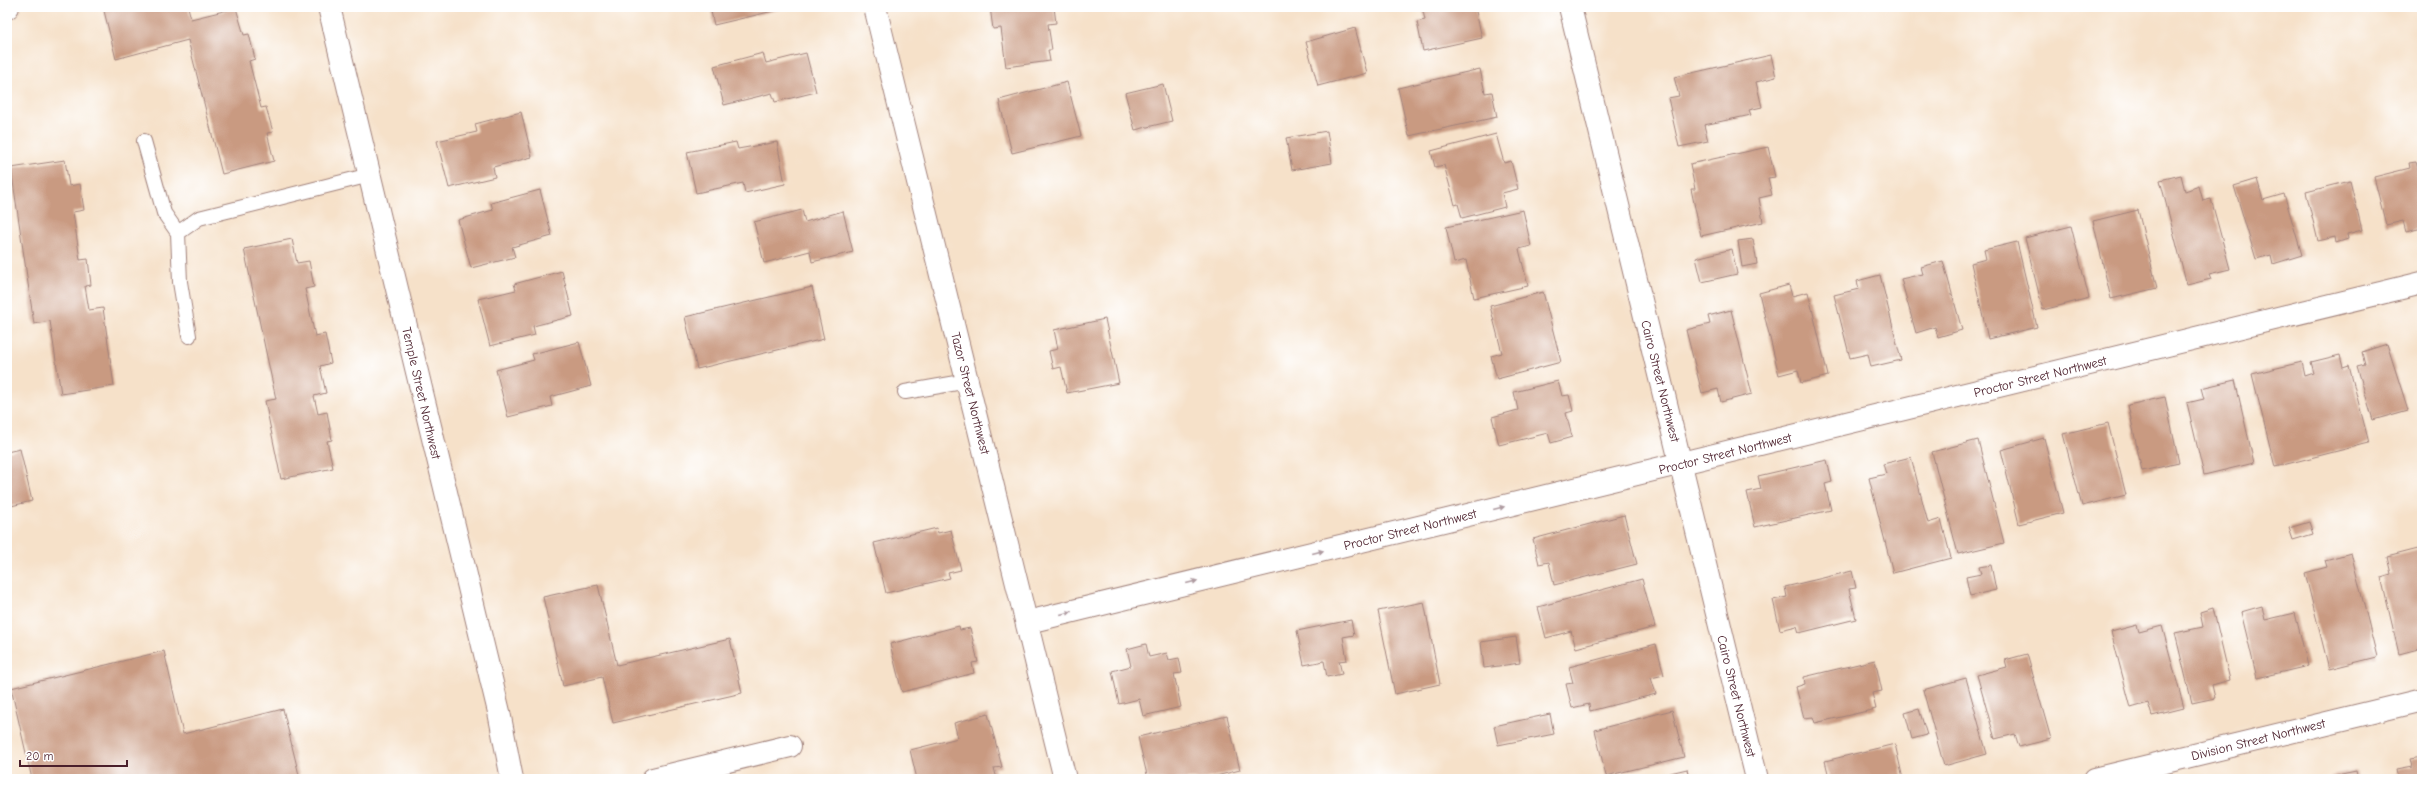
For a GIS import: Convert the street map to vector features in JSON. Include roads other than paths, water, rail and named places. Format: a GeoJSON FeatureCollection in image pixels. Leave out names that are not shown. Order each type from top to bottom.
{"type":"FeatureCollection","features":[{"type":"Feature","properties":{"kind":"street","name":"Temple Street Northwest"},"geometry":{"type":"LineString","coordinates":[[330,7],[497,704],[512,779]]}},
{"type":"Feature","properties":{"kind":"street","name":"Tazor Street Northwest"},"geometry":{"type":"LineString","coordinates":[[875,7],[1028,622],[1065,779]]}},
{"type":"Feature","properties":{"kind":"street","name":"Cairo Street Northwest"},"geometry":{"type":"LineString","coordinates":[[1570,7],[1757,779]]}},
{"type":"Feature","properties":{"kind":"street","name":"Proctor Street Northwest"},"geometry":{"type":"LineString","coordinates":[[1028,622],[2422,283]]}},
{"type":"Feature","properties":{"kind":"street","name":"Division Street Northwest"},"geometry":{"type":"LineString","coordinates":[[2095,779],[2422,700]]}},
{"type":"Feature","properties":{"kind":"street"},"geometry":{"type":"LineString","coordinates":[[652,779],[790,746]]}},
{"type":"Feature","properties":{"kind":"lane"},"geometry":{"type":"LineString","coordinates":[[144,141],[164,213],[178,233],[180,282],[189,336]]}},
{"type":"Feature","properties":{"kind":"lane"},"geometry":{"type":"LineString","coordinates":[[178,233],[199,218],[370,175]]}},
{"type":"Feature","properties":{"kind":"lane"},"geometry":{"type":"LineString","coordinates":[[905,392],[968,381]]}}]}
